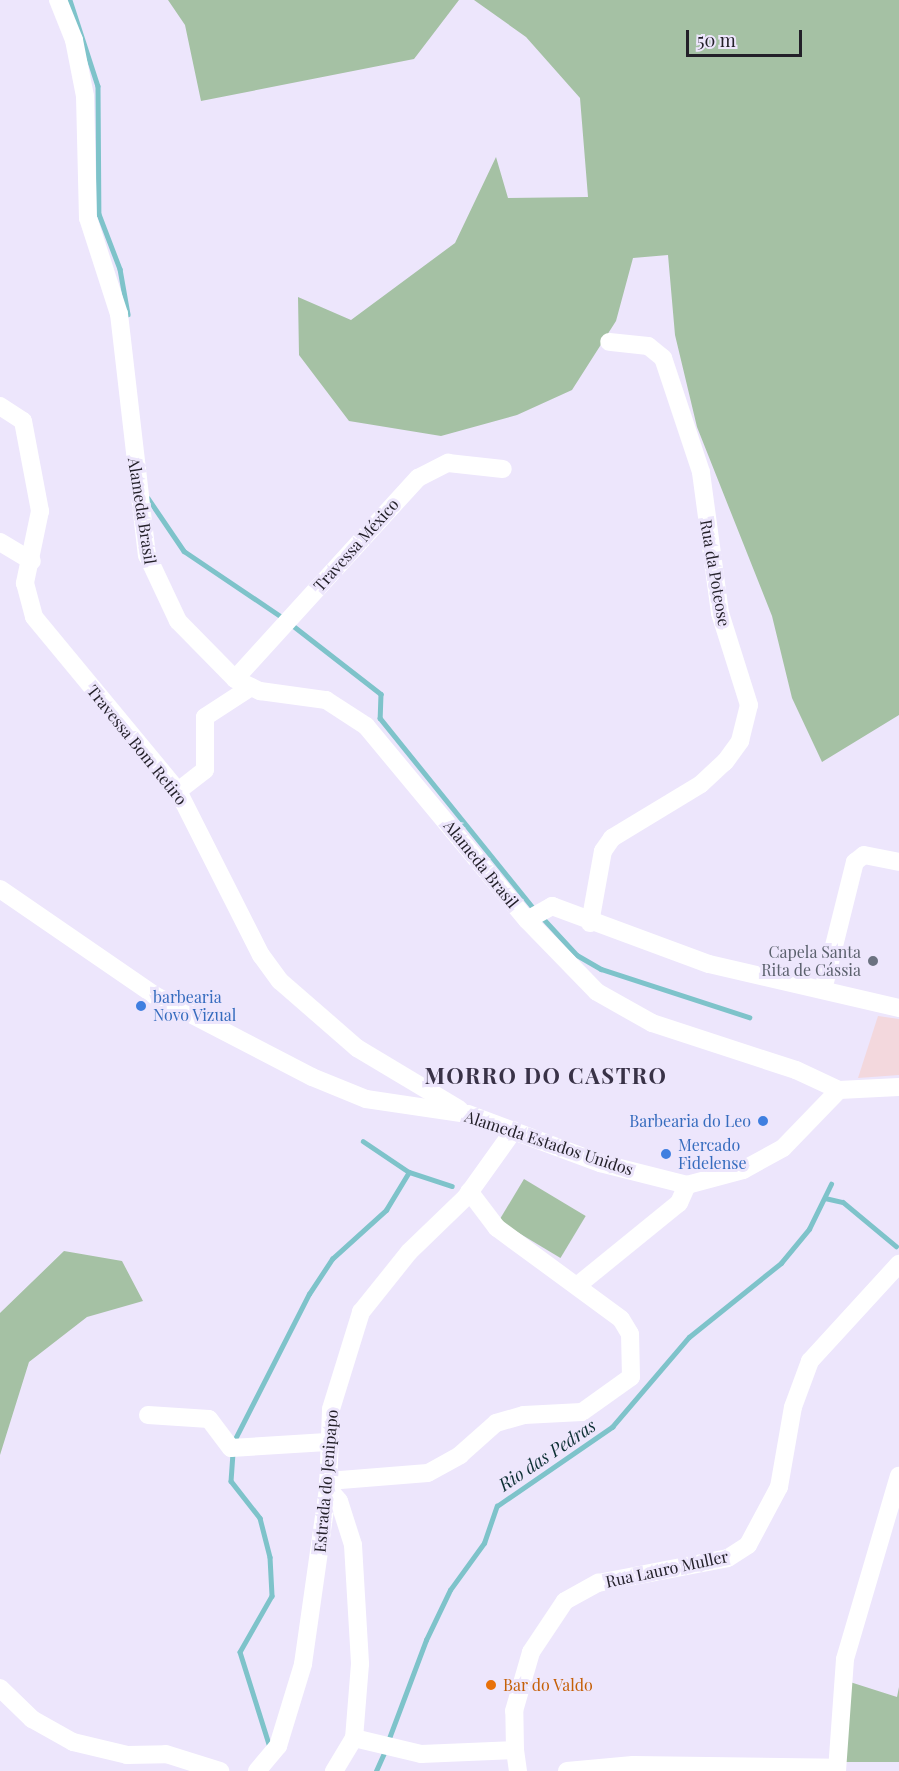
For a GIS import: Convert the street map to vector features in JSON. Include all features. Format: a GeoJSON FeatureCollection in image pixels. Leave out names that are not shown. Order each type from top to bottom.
{"type":"FeatureCollection","features":[{"type":"Feature","properties":{"kind":"street","name":"Alameda Brasil"},"geometry":{"type":"LineString","coordinates":[[58,0],[74,40],[85,96],[88,218],[119,314],[147,555],[178,621],[243,683],[326,700],[366,726],[527,920],[576,975],[622,1008],[690,1038],[796,1070],[839,1090],[899,1087]]}},
{"type":"Feature","properties":{"kind":"street","name":"Rua da Poteose"},"geometry":{"type":"LineString","coordinates":[[590,923],[603,851],[612,838],[701,784],[725,762],[740,741],[749,705],[720,613],[699,464],[663,358],[648,345],[609,342]]}},
{"type":"Feature","properties":{"kind":"street","name":"Travessa Bom Retiro"},"geometry":{"type":"LineString","coordinates":[[0,406],[23,421],[40,511],[25,595],[33,616],[178,791],[261,955],[280,981],[371,1058],[468,1114]]}},
{"type":"Feature","properties":{"kind":"street","name":"Travessa México"},"geometry":{"type":"LineString","coordinates":[[178,791],[205,770],[206,717],[243,683],[418,478],[448,463],[503,469]]}},
{"type":"Feature","properties":{"kind":"street"},"geometry":{"type":"LineString","coordinates":[[0,542],[32,561]]}},
{"type":"Feature","properties":{"kind":"street"},"geometry":{"type":"LineString","coordinates":[[824,990],[855,862],[864,855],[899,862]]}},
{"type":"Feature","properties":{"kind":"street","name":"Alameda Estados Unidos"},"geometry":{"type":"LineString","coordinates":[[0,890],[154,995],[312,1077],[366,1099],[468,1114],[600,1163],[687,1185],[743,1170],[783,1148],[839,1090]]}},
{"type":"Feature","properties":{"kind":"street","name":"Alameda Brasil"},"geometry":{"type":"LineString","coordinates":[[527,920],[552,906],[590,923],[709,964],[899,1008]]}},
{"type":"Feature","properties":{"kind":"street","name":"Estrada do Jenipapo"},"geometry":{"type":"LineString","coordinates":[[257,1771],[278,1746],[303,1664],[328,1484],[327,1442],[339,1375],[362,1312],[469,1191],[514,1130]]}},
{"type":"Feature","properties":{"kind":"street"},"geometry":{"type":"LineString","coordinates":[[578,1285],[679,1203],[687,1185]]}},
{"type":"Feature","properties":{"kind":"street"},"geometry":{"type":"LineString","coordinates":[[334,1771],[354,1738],[360,1665],[357,1574],[347,1522],[328,1484],[428,1473],[460,1455],[496,1423],[537,1413],[576,1414],[627,1383],[633,1370],[626,1326],[578,1285],[497,1228],[469,1191]]}},
{"type":"Feature","properties":{"kind":"street","name":"Rua Lauro Muller"},"geometry":{"type":"LineString","coordinates":[[518,1771],[514,1711],[531,1652],[565,1601],[598,1583],[728,1558],[748,1545],[779,1487],[793,1407],[810,1361],[899,1264]]}},
{"type":"Feature","properties":{"kind":"street"},"geometry":{"type":"LineString","coordinates":[[148,1415],[209,1419],[231,1448],[327,1442]]}},
{"type":"Feature","properties":{"kind":"street"},"geometry":{"type":"LineString","coordinates":[[567,1771],[643,1768],[837,1769],[845,1659],[899,1476]]}},
{"type":"Feature","properties":{"kind":"street"},"geometry":{"type":"LineString","coordinates":[[0,1688],[32,1719],[73,1742],[127,1755],[166,1754],[220,1771]]}},
{"type":"Feature","properties":{"kind":"street"},"geometry":{"type":"LineString","coordinates":[[354,1738],[421,1754],[515,1750]]}},
{"type":"Feature","properties":{"kind":"shaded area"},"geometry":{"type":"Polygon","coordinates":[[[878,1016],[899,1019],[899,1075],[858,1078],[878,1016]]]}},
{"type":"Feature","properties":{"kind":"green space"},"geometry":{"type":"Polygon","coordinates":[[[168,0],[459,0],[414,59],[201,101],[185,25],[168,0]]]}},
{"type":"Feature","properties":{"kind":"green space"},"geometry":{"type":"Polygon","coordinates":[[[474,0],[899,0],[899,715],[822,762],[792,698],[772,616],[697,427],[675,335],[668,255],[633,258],[616,321],[572,390],[517,415],[441,436],[349,421],[299,355],[298,297],[351,320],[455,243],[496,157],[508,198],[588,197],[580,98],[526,37],[474,0]]]}},
{"type":"Feature","properties":{"kind":"green space"},"geometry":{"type":"Polygon","coordinates":[[[524,1179],[586,1216],[560,1258],[499,1221],[524,1179]]]}},
{"type":"Feature","properties":{"kind":"green space"},"geometry":{"type":"Polygon","coordinates":[[[64,1251],[122,1261],[143,1301],[87,1317],[29,1362],[0,1455],[0,1313],[64,1251]]]}},
{"type":"Feature","properties":{"kind":"green space"},"geometry":{"type":"Polygon","coordinates":[[[850,1682],[897,1697],[899,1687],[899,1762],[837,1762],[850,1682]]]}},
{"type":"Feature","properties":{"kind":"waterway"},"geometry":{"type":"LineString","coordinates":[[70,0],[98,86],[99,214],[120,269],[128,314]]}},
{"type":"Feature","properties":{"kind":"waterway"},"geometry":{"type":"LineString","coordinates":[[148,498],[184,551],[285,619]]}},
{"type":"Feature","properties":{"kind":"waterway"},"geometry":{"type":"LineString","coordinates":[[291,624],[381,694],[380,718],[535,910]]}},
{"type":"Feature","properties":{"kind":"waterway"},"geometry":{"type":"LineString","coordinates":[[541,916],[577,955],[601,969],[749,1017]]}},
{"type":"Feature","properties":{"kind":"waterway"},"geometry":{"type":"LineString","coordinates":[[363,1141],[409,1172],[452,1186]]}},
{"type":"Feature","properties":{"kind":"waterway","name":"Rio das Pedras"},"geometry":{"type":"LineString","coordinates":[[234,1441],[309,1294],[332,1259],[386,1210],[409,1172]]}},
{"type":"Feature","properties":{"kind":"waterway","name":"Rio das Pedras"},"geometry":{"type":"LineString","coordinates":[[388,1741],[426,1640],[450,1590],[484,1543],[497,1506],[612,1427],[689,1337],[781,1263],[809,1229],[831,1184]]}},
{"type":"Feature","properties":{"kind":"waterway"},"geometry":{"type":"LineString","coordinates":[[825,1198],[843,1202],[896,1246]]}},
{"type":"Feature","properties":{"kind":"waterway","name":"Rio das Pedras"},"geometry":{"type":"LineString","coordinates":[[233,1453],[231,1481],[260,1518],[270,1557],[272,1596],[240,1652],[270,1747]]}},
{"type":"Feature","properties":{"kind":"waterway","name":"Rio das Pedras"},"geometry":{"type":"LineString","coordinates":[[376,1771],[386,1749]]}},
{"type":"Feature","properties":{"kind":"place","name":"Capela Santa Rita de Cássia"},"geometry":{"type":"Point","coordinates":[873,961]}},
{"type":"Feature","properties":{"kind":"place","name":"barbearia Novo Vizual"},"geometry":{"type":"Point","coordinates":[141,1006]}},
{"type":"Feature","properties":{"kind":"place","name":"Barbearia do Leo"},"geometry":{"type":"Point","coordinates":[763,1121]}},
{"type":"Feature","properties":{"kind":"place","name":"Mercado Fidelense"},"geometry":{"type":"Point","coordinates":[666,1154]}},
{"type":"Feature","properties":{"kind":"place","name":"Bar do Valdo"},"geometry":{"type":"Point","coordinates":[491,1685]}},
{"type":"Feature","properties":{"kind":"district","name":"MORRO DO CASTRO"},"geometry":{"type":"Point","coordinates":[546,1076]}}]}
